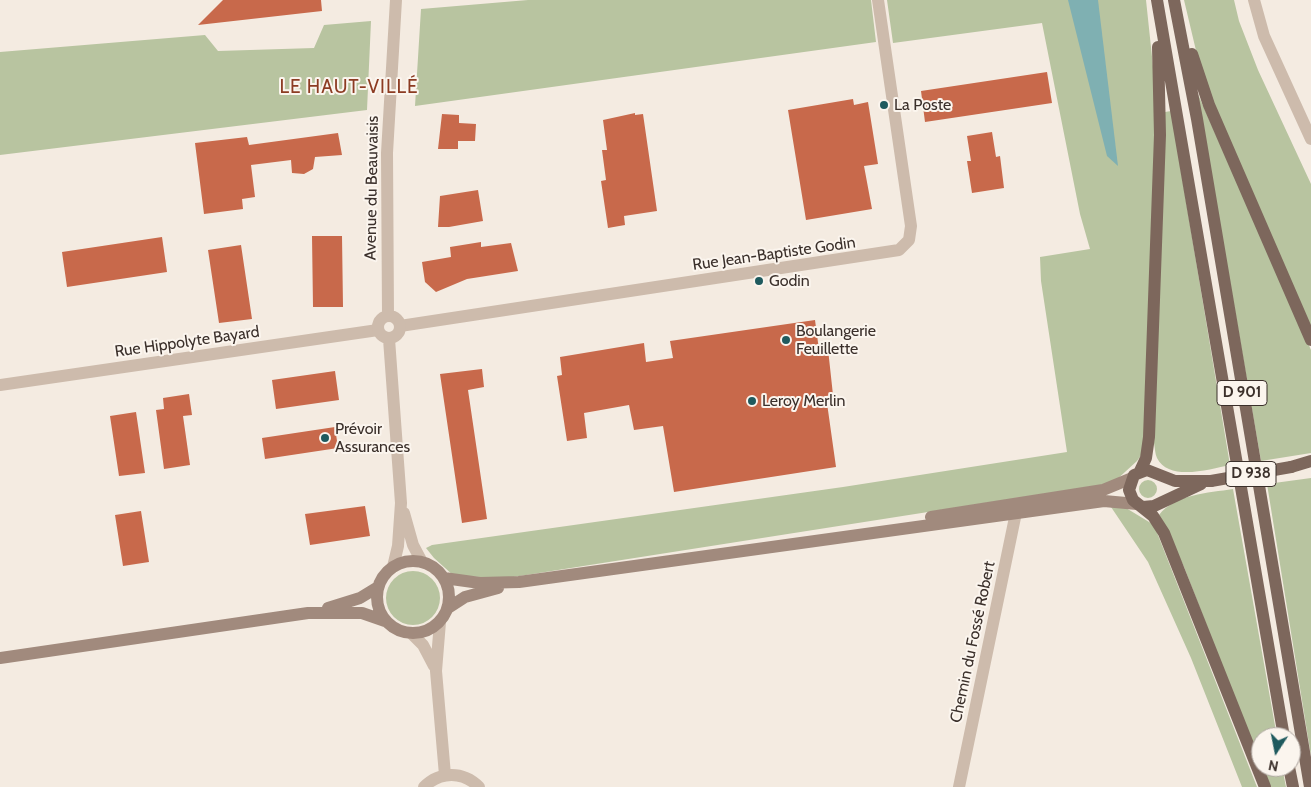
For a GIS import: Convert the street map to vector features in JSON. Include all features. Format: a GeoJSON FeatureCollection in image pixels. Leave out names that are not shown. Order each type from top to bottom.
{"type":"FeatureCollection","features":[{"type":"Feature","properties":{"kind":"main road"},"geometry":{"type":"LineString","coordinates":[[1156,0],[1160,83],[1160,135],[1149,446],[1129,492],[1156,520],[1164,533],[1265,787]]}},
{"type":"Feature","properties":{"kind":"main road","name":"D 901"},"geometry":{"type":"LineString","coordinates":[[1156,0],[1282,727]]}},
{"type":"Feature","properties":{"kind":"main road"},"geometry":{"type":"LineString","coordinates":[[1176,0],[1204,92],[1311,340]]}},
{"type":"Feature","properties":{"kind":"main road","name":"D 901"},"geometry":{"type":"LineString","coordinates":[[1176,0],[1310,787]]}},
{"type":"Feature","properties":{"kind":"main road","name":"D 938"},"geometry":{"type":"LineString","coordinates":[[1161,476],[1175,480],[1211,481],[1291,467],[1311,461]]}},
{"type":"Feature","properties":{"kind":"main road","name":"D 938"},"geometry":{"type":"LineString","coordinates":[[1291,467],[1311,468]]}},
{"type":"Feature","properties":{"kind":"main road"},"geometry":{"type":"LineString","coordinates":[[448,608],[465,597],[519,582],[744,550],[784,541],[1017,508],[1109,501],[1152,507],[1160,502],[1166,489],[1161,476],[1150,470],[1103,490],[1017,508]]}},
{"type":"Feature","properties":{"kind":"main road","name":"D 938"},"geometry":{"type":"LineString","coordinates":[[1160,502],[1211,481]]}},
{"type":"Feature","properties":{"kind":"main road"},"geometry":{"type":"LineString","coordinates":[[0,658],[308,613],[360,598],[378,587],[386,574],[394,567],[407,562],[422,562],[435,568],[444,578],[450,593],[448,608],[440,622],[428,631],[412,634],[397,630],[385,621],[362,613],[308,613]]}},
{"type":"Feature","properties":{"kind":"main road"},"geometry":{"type":"LineString","coordinates":[[444,578],[472,582],[519,582]]}},
{"type":"Feature","properties":{"kind":"main road"},"geometry":{"type":"LineString","coordinates":[[378,587],[378,607],[385,621]]}},
{"type":"Feature","properties":{"kind":"street","name":"Avenue du Beauvaisis"},"geometry":{"type":"LineString","coordinates":[[388,316],[387,161],[396,0]]}},
{"type":"Feature","properties":{"kind":"street","name":"Rue Jean-Baptiste Godin"},"geometry":{"type":"LineString","coordinates":[[400,326],[899,250],[909,240],[911,226],[878,0]]}},
{"type":"Feature","properties":{"kind":"street"},"geometry":{"type":"LineString","coordinates":[[1254,0],[1264,36],[1311,139]]}},
{"type":"Feature","properties":{"kind":"street"},"geometry":{"type":"LineString","coordinates":[[388,316],[396,319],[400,326],[398,334],[389,338],[382,336],[378,330],[380,321],[388,316]]}},
{"type":"Feature","properties":{"kind":"street","name":"Rue Hippolyte Bayard"},"geometry":{"type":"LineString","coordinates":[[0,385],[378,330]]}},
{"type":"Feature","properties":{"kind":"street"},"geometry":{"type":"LineString","coordinates":[[389,338],[401,503],[398,546],[394,567]]}},
{"type":"Feature","properties":{"kind":"street"},"geometry":{"type":"LineString","coordinates":[[401,503],[413,545],[422,562]]}},
{"type":"Feature","properties":{"kind":"street","name":"Chemin du Fossé Robert"},"geometry":{"type":"LineString","coordinates":[[959,787],[1017,508]]}},
{"type":"Feature","properties":{"kind":"street"},"geometry":{"type":"LineString","coordinates":[[440,622],[436,671],[445,775]]}},
{"type":"Feature","properties":{"kind":"street"},"geometry":{"type":"LineString","coordinates":[[412,634],[427,649],[436,671]]}},
{"type":"Feature","properties":{"kind":"street"},"geometry":{"type":"LineString","coordinates":[[424,787],[434,779],[445,775],[461,776],[480,787]]}},
{"type":"Feature","properties":{"kind":"green space"},"geometry":{"type":"Polygon","coordinates":[[[528,0],[871,0],[876,42],[415,106],[421,9],[528,0]]]}},
{"type":"Feature","properties":{"kind":"green space"},"geometry":{"type":"Polygon","coordinates":[[[887,0],[1146,0],[1157,104],[1144,451],[1137,461],[1113,483],[507,578],[454,576],[426,548],[432,545],[843,487],[1067,452],[1041,281],[1040,257],[1090,249],[1080,214],[1042,23],[893,43],[887,0]]]}},
{"type":"Feature","properties":{"kind":"green space"},"geometry":{"type":"Polygon","coordinates":[[[1184,0],[1234,0],[1239,21],[1258,70],[1311,184],[1311,327],[1203,80],[1184,0]]]}},
{"type":"Feature","properties":{"kind":"green space"},"geometry":{"type":"Polygon","coordinates":[[[371,21],[367,110],[0,155],[0,52],[205,35],[218,51],[314,48],[324,25],[371,21]]]}},
{"type":"Feature","properties":{"kind":"green space"},"geometry":{"type":"Polygon","coordinates":[[[1197,92],[1311,350],[1311,453],[1261,461],[1197,92]]]}},
{"type":"Feature","properties":{"kind":"green space"},"geometry":{"type":"Polygon","coordinates":[[[1171,111],[1230,465],[1190,472],[1171,470],[1163,465],[1156,456],[1154,443],[1165,112],[1171,111]]]}},
{"type":"Feature","properties":{"kind":"green space"},"geometry":{"type":"Polygon","coordinates":[[[1311,478],[1311,756],[1267,484],[1311,478]]]}},
{"type":"Feature","properties":{"kind":"green space"},"geometry":{"type":"Polygon","coordinates":[[[1144,480],[1152,480],[1157,485],[1155,496],[1144,498],[1139,493],[1139,485],[1144,480]]]}},
{"type":"Feature","properties":{"kind":"green space"},"geometry":{"type":"Polygon","coordinates":[[[1233,489],[1275,727],[1251,727],[1251,740],[1184,567],[1159,515],[1174,503],[1203,493],[1233,489]]]}},
{"type":"Feature","properties":{"kind":"green space"},"geometry":{"type":"Polygon","coordinates":[[[1111,507],[1126,508],[1154,525],[1251,772],[1251,777],[1253,777],[1257,787],[1242,787],[1191,658],[1148,562],[1111,507]]]}},
{"type":"Feature","properties":{"kind":"green space"},"geometry":{"type":"Polygon","coordinates":[[[413,571],[423,573],[432,579],[438,588],[440,598],[438,608],[432,617],[423,623],[413,625],[403,623],[394,617],[388,608],[386,598],[388,588],[394,579],[403,573],[413,571]]]}},
{"type":"Feature","properties":{"kind":"green space"},"geometry":{"type":"Polygon","coordinates":[[[1266,777],[1284,777],[1286,787],[1269,787],[1266,777]]]}},
{"type":"Feature","properties":{"kind":"water"},"geometry":{"type":"Polygon","coordinates":[[[1068,0],[1098,0],[1118,166],[1107,156],[1068,0]]]}},
{"type":"Feature","properties":{"kind":"building"},"geometry":{"type":"Polygon","coordinates":[[[223,0],[321,0],[322,11],[198,25],[223,0]]]}},
{"type":"Feature","properties":{"kind":"building"},"geometry":{"type":"Polygon","coordinates":[[[1047,72],[1052,103],[925,122],[921,91],[1047,72]]]}},
{"type":"Feature","properties":{"kind":"building"},"geometry":{"type":"Polygon","coordinates":[[[853,99],[854,105],[868,102],[878,164],[864,166],[872,209],[806,220],[788,110],[853,99]]]}},
{"type":"Feature","properties":{"kind":"building"},"geometry":{"type":"Polygon","coordinates":[[[635,113],[635,115],[643,114],[657,211],[624,216],[625,225],[608,228],[601,181],[606,180],[602,150],[607,150],[603,120],[635,113]]]}},
{"type":"Feature","properties":{"kind":"building"},"geometry":{"type":"Polygon","coordinates":[[[442,114],[459,115],[459,123],[476,124],[475,141],[458,141],[458,149],[438,149],[442,114]]]}},
{"type":"Feature","properties":{"kind":"building"},"geometry":{"type":"Polygon","coordinates":[[[992,132],[996,157],[1000,156],[1004,188],[972,193],[967,161],[971,161],[967,136],[992,132]]]}},
{"type":"Feature","properties":{"kind":"building"},"geometry":{"type":"Polygon","coordinates":[[[338,133],[342,155],[315,157],[313,169],[304,174],[292,173],[291,160],[251,165],[255,197],[242,199],[243,209],[204,214],[195,143],[247,137],[249,145],[338,133]]]}},
{"type":"Feature","properties":{"kind":"building"},"geometry":{"type":"Polygon","coordinates":[[[478,190],[483,221],[438,227],[440,196],[478,190]]]}},
{"type":"Feature","properties":{"kind":"building"},"geometry":{"type":"Polygon","coordinates":[[[312,236],[342,236],[343,307],[313,307],[312,236]]]}},
{"type":"Feature","properties":{"kind":"building"},"geometry":{"type":"Polygon","coordinates":[[[162,237],[167,272],[67,287],[62,252],[162,237]]]}},
{"type":"Feature","properties":{"kind":"building"},"geometry":{"type":"Polygon","coordinates":[[[481,242],[481,247],[511,243],[518,271],[467,279],[436,292],[425,282],[422,262],[451,257],[450,247],[481,242]]]}},
{"type":"Feature","properties":{"kind":"building"},"geometry":{"type":"Polygon","coordinates":[[[241,245],[252,319],[219,323],[208,250],[241,245]]]}},
{"type":"Feature","properties":{"kind":"building","name":"Leroy Merlin"},"geometry":{"type":"Polygon","coordinates":[[[815,320],[819,350],[828,349],[833,395],[826,396],[836,467],[674,492],[663,426],[634,430],[629,405],[584,413],[587,438],[567,441],[557,376],[562,375],[560,357],[644,343],[646,362],[673,358],[670,341],[815,320]]]}},
{"type":"Feature","properties":{"kind":"building"},"geometry":{"type":"Polygon","coordinates":[[[482,369],[484,387],[468,390],[487,519],[462,523],[440,374],[482,369]]]}},
{"type":"Feature","properties":{"kind":"building"},"geometry":{"type":"Polygon","coordinates":[[[335,371],[339,400],[276,409],[272,380],[335,371]]]}},
{"type":"Feature","properties":{"kind":"building"},"geometry":{"type":"Polygon","coordinates":[[[189,394],[192,415],[183,416],[190,465],[164,469],[156,410],[164,409],[163,398],[189,394]]]}},
{"type":"Feature","properties":{"kind":"building"},"geometry":{"type":"Polygon","coordinates":[[[136,412],[145,473],[119,476],[110,416],[136,412]]]}},
{"type":"Feature","properties":{"kind":"building"},"geometry":{"type":"Polygon","coordinates":[[[335,427],[338,448],[265,459],[262,438],[335,427]]]}},
{"type":"Feature","properties":{"kind":"building"},"geometry":{"type":"Polygon","coordinates":[[[365,506],[370,536],[310,545],[305,514],[365,506]]]}},
{"type":"Feature","properties":{"kind":"building"},"geometry":{"type":"Polygon","coordinates":[[[141,511],[149,562],[123,566],[115,515],[141,511]]]}},
{"type":"Feature","properties":{"kind":"place","name":"La Poste"},"geometry":{"type":"Point","coordinates":[884,105]}},
{"type":"Feature","properties":{"kind":"place","name":"Godin"},"geometry":{"type":"Point","coordinates":[759,281]}},
{"type":"Feature","properties":{"kind":"place","name":"Boulangerie Feuillette"},"geometry":{"type":"Point","coordinates":[786,340]}},
{"type":"Feature","properties":{"kind":"place","name":"Leroy Merlin"},"geometry":{"type":"Point","coordinates":[752,401]}},
{"type":"Feature","properties":{"kind":"place","name":"Prévoir Assurances"},"geometry":{"type":"Point","coordinates":[325,438]}},
{"type":"Feature","properties":{"kind":"district","name":"LE HAUT-VILLÉ"},"geometry":{"type":"Point","coordinates":[349,87]}}]}
